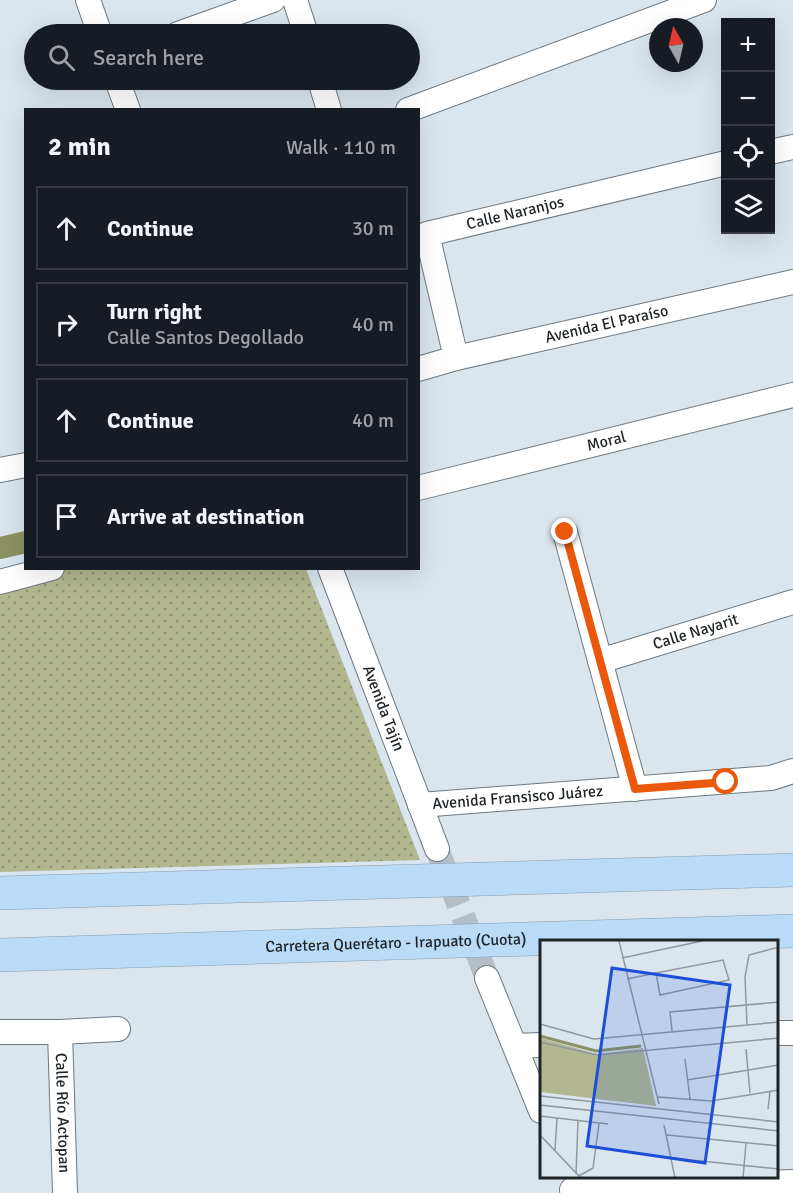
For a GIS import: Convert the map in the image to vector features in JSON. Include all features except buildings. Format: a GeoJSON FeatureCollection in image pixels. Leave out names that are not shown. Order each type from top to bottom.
{"type":"FeatureCollection","features":[{"type":"Feature","properties":{"kind":"highway"},"geometry":{"type":"LineString","coordinates":[[0,894],[793,870]]}},
{"type":"Feature","properties":{"kind":"highway","name":"Carretera Querétaro - Irapuato (Cuota)"},"geometry":{"type":"LineString","coordinates":[[0,955],[793,931]]}},
{"type":"Feature","properties":{"kind":"street"},"geometry":{"type":"LineString","coordinates":[[88,0],[96,24]]}},
{"type":"Feature","properties":{"kind":"street"},"geometry":{"type":"LineString","coordinates":[[205,24],[273,0]]}},
{"type":"Feature","properties":{"kind":"street"},"geometry":{"type":"LineString","coordinates":[[295,0],[303,24]]}},
{"type":"Feature","properties":{"kind":"street"},"geometry":{"type":"LineString","coordinates":[[413,108],[704,0]]}},
{"type":"Feature","properties":{"kind":"street"},"geometry":{"type":"LineString","coordinates":[[121,90],[127,108]]}},
{"type":"Feature","properties":{"kind":"street"},"geometry":{"type":"LineString","coordinates":[[323,90],[328,108]]}},
{"type":"Feature","properties":{"kind":"street"},"geometry":{"type":"LineString","coordinates":[[775,151],[793,147]]}},
{"type":"Feature","properties":{"kind":"street","name":"Calle Naranjos"},"geometry":{"type":"LineString","coordinates":[[456,358],[427,234],[721,164]]}},
{"type":"Feature","properties":{"kind":"street","name":"Avenida El Paraíso"},"geometry":{"type":"LineString","coordinates":[[420,368],[456,358],[793,282]]}},
{"type":"Feature","properties":{"kind":"street","name":"Moral"},"geometry":{"type":"LineString","coordinates":[[420,488],[793,395]]}},
{"type":"Feature","properties":{"kind":"street"},"geometry":{"type":"LineString","coordinates":[[0,470],[24,465]]}},
{"type":"Feature","properties":{"kind":"street"},"geometry":{"type":"LineString","coordinates":[[565,532],[635,789]]}},
{"type":"Feature","properties":{"kind":"street"},"geometry":{"type":"LineString","coordinates":[[0,582],[45,570]]}},
{"type":"Feature","properties":{"kind":"street","name":"Avenida Tajín"},"geometry":{"type":"LineString","coordinates":[[331,570],[437,849]]}},
{"type":"Feature","properties":{"kind":"street","name":"Calle Nayarit"},"geometry":{"type":"LineString","coordinates":[[600,661],[793,602]]}},
{"type":"Feature","properties":{"kind":"street","name":"Avenida Fransisco Juárez"},"geometry":{"type":"LineString","coordinates":[[420,805],[771,778],[793,771]]}},
{"type":"Feature","properties":{"kind":"street"},"geometry":{"type":"LineString","coordinates":[[488,978],[540,1108]]}},
{"type":"Feature","properties":{"kind":"street"},"geometry":{"type":"LineString","coordinates":[[0,1032],[118,1029]]}},
{"type":"Feature","properties":{"kind":"street","name":"Calle Río Actopan"},"geometry":{"type":"LineString","coordinates":[[60,1032],[65,1193]]}},
{"type":"Feature","properties":{"kind":"street"},"geometry":{"type":"LineString","coordinates":[[515,1046],[540,1044]]}},
{"type":"Feature","properties":{"kind":"street"},"geometry":{"type":"LineString","coordinates":[[570,1186],[793,1182]]}},
{"type":"Feature","properties":{"kind":"green space"},"geometry":{"type":"Polygon","coordinates":[[[24,568],[24,570],[306,570],[420,860],[0,872],[0,570],[24,568]]]}},
{"type":"Feature","properties":{"kind":"waterway"},"geometry":{"type":"LineString","coordinates":[[0,548],[24,542]]}},
{"type":"Feature","properties":{"kind":"tunnel"},"geometry":{"type":"LineString","coordinates":[[437,849],[487,978]]}},
{"type":"Feature","properties":{"kind":"route"},"geometry":{"type":"LineString","coordinates":[[565,532],[635,789],[726,782]]}}]}
